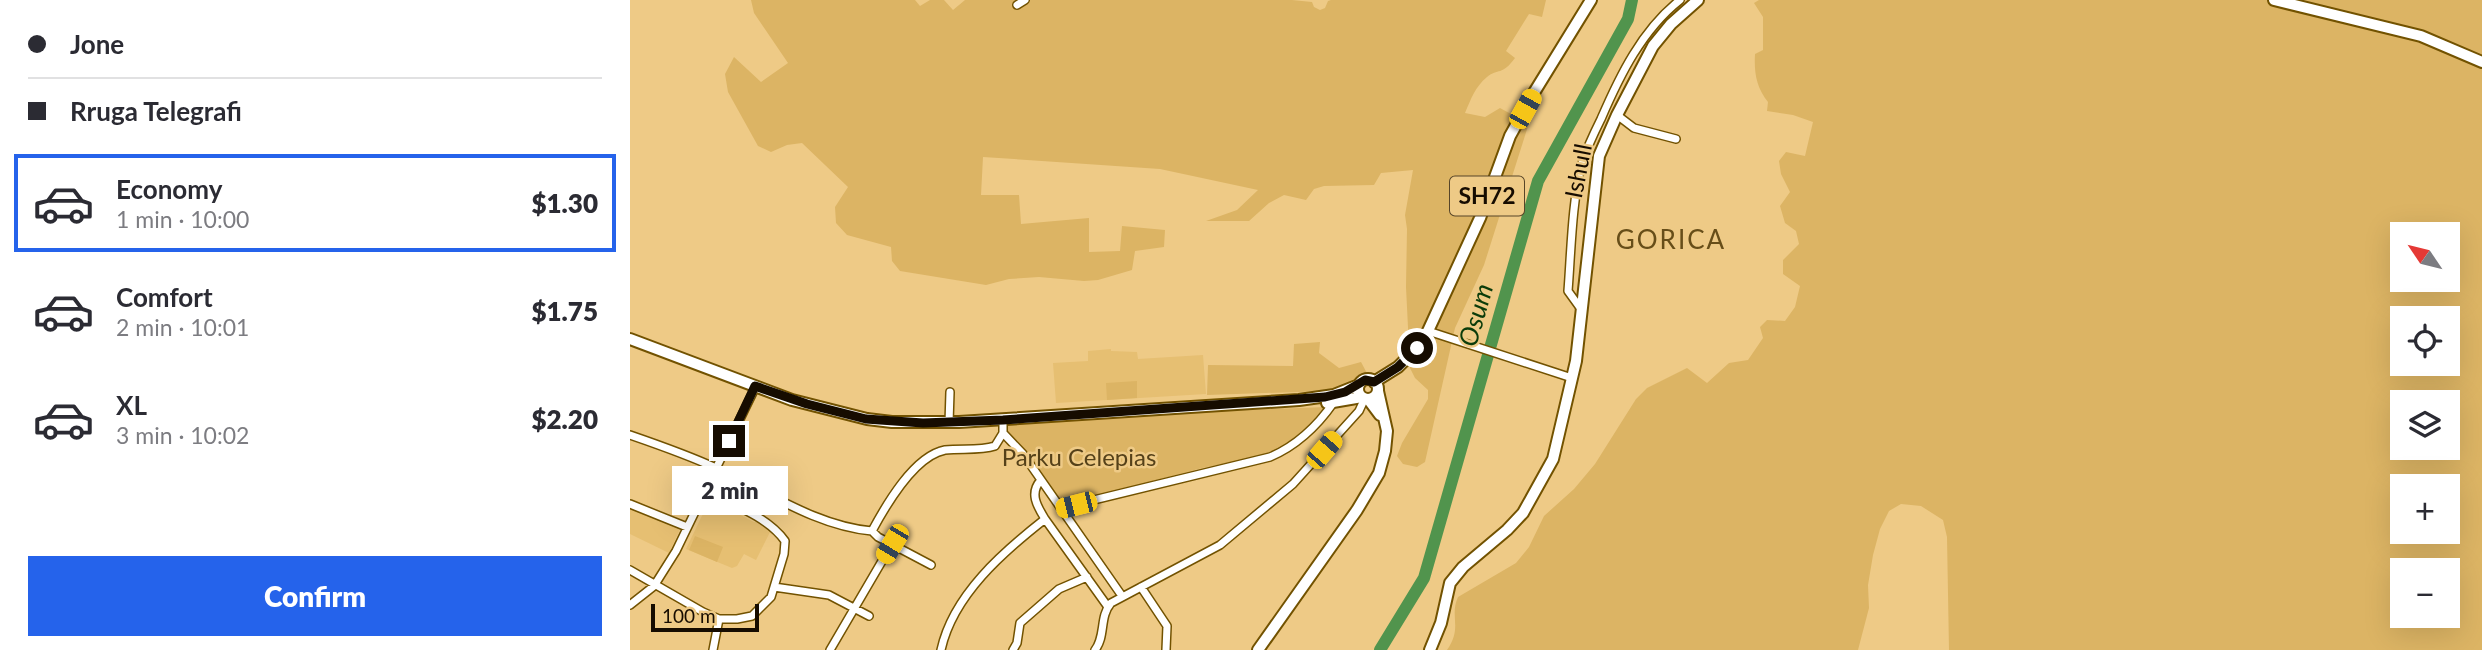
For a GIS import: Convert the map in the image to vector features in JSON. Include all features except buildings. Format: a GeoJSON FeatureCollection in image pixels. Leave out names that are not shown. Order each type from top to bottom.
{"type":"FeatureCollection","features":[{"type":"Feature","properties":{"kind":"main road","name":"SH72"},"geometry":{"type":"LineString","coordinates":[[1234,405],[1250,408],[1334,402],[1374,396],[1376,386],[1408,357],[1428,331],[1480,218],[1510,136],[1591,0]]}},
{"type":"Feature","properties":{"kind":"main road","name":"Ishull"},"geometry":{"type":"LineString","coordinates":[[1430,650],[1441,623],[1450,583],[1463,567],[1515,523],[1529,503],[1556,451],[1560,420],[1572,378],[1582,310],[1597,162],[1617,115],[1653,46],[1671,24],[1698,0]]}},
{"type":"Feature","properties":{"kind":"main road"},"geometry":{"type":"LineString","coordinates":[[2274,0],[2421,36],[2482,62]]}},
{"type":"Feature","properties":{"kind":"main road","name":"SH72"},"geometry":{"type":"LineString","coordinates":[[630,339],[807,404],[866,419],[892,422],[949,423],[1234,405],[1325,397],[1359,385],[1365,380],[1376,386]]}},
{"type":"Feature","properties":{"kind":"main road"},"geometry":{"type":"LineString","coordinates":[[1359,385],[1358,391],[1386,422]]}},
{"type":"Feature","properties":{"kind":"main road"},"geometry":{"type":"LineString","coordinates":[[1258,650],[1357,510],[1379,473],[1387,440],[1386,422],[1376,386]]}},
{"type":"Feature","properties":{"kind":"street"},"geometry":{"type":"LineString","coordinates":[[1017,5],[1026,0]]}},
{"type":"Feature","properties":{"kind":"street"},"geometry":{"type":"LineString","coordinates":[[1582,310],[1567,291],[1582,165],[1614,90],[1633,55],[1648,32],[1667,10],[1680,0]]}},
{"type":"Feature","properties":{"kind":"street"},"geometry":{"type":"LineString","coordinates":[[1617,115],[1634,128],[1676,139]]}},
{"type":"Feature","properties":{"kind":"street"},"geometry":{"type":"LineString","coordinates":[[1428,331],[1572,378]]}},
{"type":"Feature","properties":{"kind":"street"},"geometry":{"type":"LineString","coordinates":[[630,605],[655,583],[676,551],[755,386]]}},
{"type":"Feature","properties":{"kind":"street"},"geometry":{"type":"LineString","coordinates":[[949,423],[950,392]]}},
{"type":"Feature","properties":{"kind":"street"},"geometry":{"type":"LineString","coordinates":[[1095,650],[1102,638],[1108,607],[1122,596],[1220,545],[1279,497],[1359,411],[1365,398]]}},
{"type":"Feature","properties":{"kind":"street"},"geometry":{"type":"LineString","coordinates":[[1060,509],[1270,457],[1287,448],[1311,429],[1334,402]]}},
{"type":"Feature","properties":{"kind":"street"},"geometry":{"type":"LineString","coordinates":[[872,531],[895,494],[919,464],[947,450],[995,446],[1003,433],[1003,420]]}},
{"type":"Feature","properties":{"kind":"street"},"geometry":{"type":"LineString","coordinates":[[1003,433],[1015,444],[1122,596]]}},
{"type":"Feature","properties":{"kind":"street"},"geometry":{"type":"LineString","coordinates":[[630,435],[715,468],[799,510],[858,530],[872,531],[931,565]]}},
{"type":"Feature","properties":{"kind":"street"},"geometry":{"type":"LineString","coordinates":[[1041,480],[1034,499],[1045,519],[1108,607]]}},
{"type":"Feature","properties":{"kind":"street"},"geometry":{"type":"LineString","coordinates":[[630,570],[719,619],[752,616],[771,597],[784,554],[785,541],[779,532],[760,519],[705,491]]}},
{"type":"Feature","properties":{"kind":"street"},"geometry":{"type":"LineString","coordinates":[[630,503],[687,527]]}},
{"type":"Feature","properties":{"kind":"street"},"geometry":{"type":"LineString","coordinates":[[941,650],[949,624],[963,600],[1015,544],[1045,519]]}},
{"type":"Feature","properties":{"kind":"street"},"geometry":{"type":"LineString","coordinates":[[830,650],[892,544]]}},
{"type":"Feature","properties":{"kind":"street"},"geometry":{"type":"LineString","coordinates":[[1013,650],[1017,643],[1020,623],[1059,589],[1087,577]]}},
{"type":"Feature","properties":{"kind":"street"},"geometry":{"type":"LineString","coordinates":[[774,587],[829,595],[869,616]]}},
{"type":"Feature","properties":{"kind":"street"},"geometry":{"type":"LineString","coordinates":[[1141,587],[1167,626],[1166,650]]}},
{"type":"Feature","properties":{"kind":"street"},"geometry":{"type":"LineString","coordinates":[[713,650],[719,619]]}},
{"type":"Feature","properties":{"kind":"shaded area"},"geometry":{"type":"Polygon","coordinates":[[[1111,349],[1137,352],[1138,359],[1203,355],[1206,394],[1056,403],[1053,363],[1088,361],[1088,351],[1111,349]]]}},
{"type":"Feature","properties":{"kind":"shaded area"},"geometry":{"type":"Polygon","coordinates":[[[710,499],[754,522],[762,522],[771,530],[756,560],[744,554],[737,566],[732,568],[686,549],[710,499]]]}},
{"type":"Feature","properties":{"kind":"shaded area"},"geometry":{"type":"Polygon","coordinates":[[[630,506],[681,527],[669,553],[630,534],[630,506]]]}},
{"type":"Feature","properties":{"kind":"green space"},"geometry":{"type":"Polygon","coordinates":[[[751,0],[915,0],[920,6],[930,0],[944,0],[953,10],[965,0],[1292,0],[1312,2],[1314,7],[1320,10],[1331,0],[1546,0],[1542,17],[1529,14],[1506,51],[1515,58],[1503,70],[1491,74],[1483,81],[1465,113],[1485,117],[1500,108],[1526,117],[1529,123],[1484,265],[1455,328],[1425,462],[1417,467],[1403,464],[1397,456],[1428,399],[1428,390],[1415,378],[1410,368],[1405,215],[1413,170],[1381,173],[1374,185],[1324,186],[1314,189],[1306,200],[1284,195],[1269,203],[1249,221],[1206,221],[1237,210],[1258,190],[1160,169],[983,157],[981,195],[1019,195],[1021,224],[1089,218],[1089,252],[1120,251],[1122,226],[1165,230],[1164,247],[1135,251],[1132,270],[1098,280],[1039,277],[1009,279],[986,285],[900,271],[892,261],[891,247],[847,235],[836,223],[835,207],[848,187],[802,143],[787,145],[771,152],[758,146],[728,92],[725,74],[734,57],[761,82],[788,63],[754,13],[751,0]]]}},
{"type":"Feature","properties":{"kind":"green space"},"geometry":{"type":"Polygon","coordinates":[[[1759,0],[2482,0],[2482,650],[1949,650],[1947,537],[1943,520],[1921,506],[1901,504],[1889,511],[1880,529],[1868,585],[1869,608],[1858,650],[1447,650],[1454,635],[1458,597],[1516,563],[1529,547],[1544,516],[1574,489],[1595,464],[1636,399],[1647,388],[1687,368],[1707,383],[1729,363],[1748,360],[1763,338],[1760,327],[1767,320],[1785,321],[1795,307],[1800,286],[1783,274],[1783,260],[1799,244],[1796,231],[1785,223],[1780,206],[1790,192],[1781,174],[1779,161],[1786,152],[1805,156],[1813,122],[1793,115],[1767,111],[1768,102],[1758,85],[1755,67],[1755,54],[1763,50],[1763,17],[1754,3],[1759,0]]]}},
{"type":"Feature","properties":{"kind":"green space"},"geometry":{"type":"Polygon","coordinates":[[[1320,342],[1319,353],[1339,368],[1361,362],[1369,377],[1326,391],[1207,395],[1208,365],[1293,366],[1294,344],[1320,342]]]}},
{"type":"Feature","properties":{"kind":"green space"},"geometry":{"type":"Polygon","coordinates":[[[1137,381],[1137,398],[1107,400],[1106,383],[1137,381]]]}},
{"type":"Feature","properties":{"kind":"green space","name":"Parku Celepias"},"geometry":{"type":"Polygon","coordinates":[[[1327,407],[1317,420],[1281,448],[1257,457],[1202,468],[1062,505],[1018,442],[1007,432],[1006,423],[1231,408],[1327,407]]]}},
{"type":"Feature","properties":{"kind":"green space"},"geometry":{"type":"Polygon","coordinates":[[[695,536],[723,547],[717,562],[689,550],[695,536]]]}},
{"type":"Feature","properties":{"kind":"waterway","name":"Osum"},"geometry":{"type":"LineString","coordinates":[[1380,650],[1424,578],[1538,181],[1628,19],[1632,0]]}},
{"type":"Feature","properties":{"kind":"district","name":"GORICA"},"geometry":{"type":"Point","coordinates":[1671,240]}},
{"type":"Feature","properties":{"kind":"route"},"geometry":{"type":"LineString","coordinates":[[729,441],[755,386],[792,400],[866,419],[934,424],[1325,397],[1345,392],[1368,379],[1374,382],[1398,367],[1417,348]]}}]}
